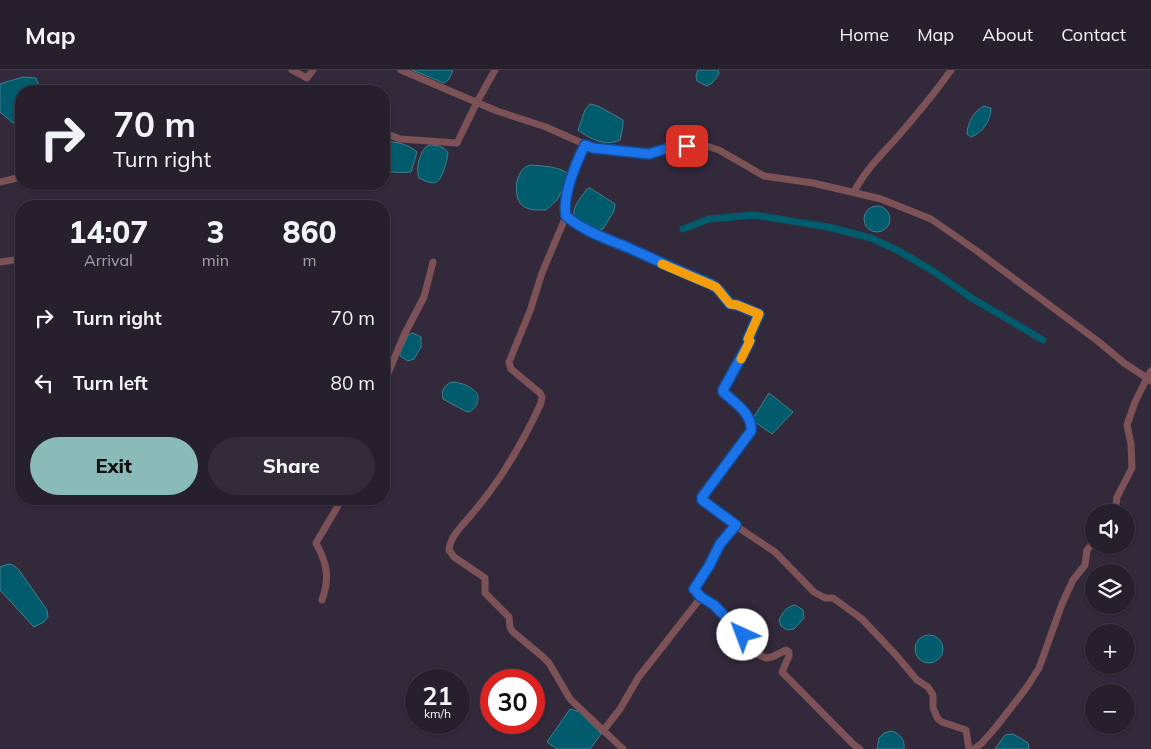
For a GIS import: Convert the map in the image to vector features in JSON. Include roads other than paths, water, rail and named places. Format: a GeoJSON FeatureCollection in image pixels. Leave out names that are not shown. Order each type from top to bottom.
{"type":"FeatureCollection","features":[{"type":"Feature","properties":{"kind":"street"},"geometry":{"type":"LineString","coordinates":[[292,70],[307,78],[312,70]]}},
{"type":"Feature","properties":{"kind":"street"},"geometry":{"type":"LineString","coordinates":[[401,70],[497,111],[546,127],[593,148],[649,154],[672,147],[704,145],[719,150],[764,176],[813,183],[854,192],[881,199],[931,219],[1099,342],[1124,363],[1149,379]]}},
{"type":"Feature","properties":{"kind":"street"},"geometry":{"type":"LineString","coordinates":[[390,135],[400,139],[457,142],[495,70]]}},
{"type":"Feature","properties":{"kind":"street"},"geometry":{"type":"LineString","coordinates":[[854,192],[860,179],[876,159],[931,99],[952,70]]}},
{"type":"Feature","properties":{"kind":"street"},"geometry":{"type":"LineString","coordinates":[[585,145],[566,199],[564,208],[566,216],[575,224],[606,240],[627,247],[711,284],[719,290],[730,304],[759,314],[748,339],[750,341],[748,346],[723,390],[746,413],[752,427],[751,431],[702,497],[702,500],[775,552],[814,592],[825,598],[833,598],[862,619],[917,680],[928,686],[933,695],[933,708],[938,719],[966,730],[969,749]]}},
{"type":"Feature","properties":{"kind":"street"},"geometry":{"type":"LineString","coordinates":[[0,182],[15,178]]}},
{"type":"Feature","properties":{"kind":"street"},"geometry":{"type":"LineString","coordinates":[[566,216],[542,273],[530,311],[509,362],[511,369],[540,393],[542,397],[541,403],[503,473],[451,540],[448,550],[454,557],[484,578],[485,593],[509,617],[512,631],[543,657],[570,699],[623,749]]}},
{"type":"Feature","properties":{"kind":"street"},"geometry":{"type":"LineString","coordinates":[[0,262],[15,260]]}},
{"type":"Feature","properties":{"kind":"street"},"geometry":{"type":"LineString","coordinates":[[390,370],[404,336],[424,297],[432,262]]}},
{"type":"Feature","properties":{"kind":"street"},"geometry":{"type":"LineString","coordinates":[[1116,504],[1117,497],[1132,468],[1131,444],[1127,424],[1134,402],[1149,379],[1151,371]]}},
{"type":"Feature","properties":{"kind":"street"},"geometry":{"type":"LineString","coordinates":[[322,600],[327,587],[326,565],[316,543],[338,505]]}},
{"type":"Feature","properties":{"kind":"street"},"geometry":{"type":"LineString","coordinates":[[736,525],[720,544],[694,589],[701,597],[718,608],[743,635],[757,654],[766,658],[782,651],[786,650],[789,652],[782,672],[860,749]]}},
{"type":"Feature","properties":{"kind":"street"},"geometry":{"type":"LineString","coordinates":[[974,749],[996,727],[1039,668],[1062,604],[1073,580],[1085,565],[1086,554]]}},
{"type":"Feature","properties":{"kind":"street"},"geometry":{"type":"LineString","coordinates":[[603,731],[620,709],[638,678],[701,597]]}},
{"type":"Feature","properties":{"kind":"water"},"geometry":{"type":"Polygon","coordinates":[[[412,70],[453,70],[449,79],[444,83],[412,70]]]}},
{"type":"Feature","properties":{"kind":"water"},"geometry":{"type":"Polygon","coordinates":[[[698,70],[718,70],[719,74],[707,86],[697,81],[698,70]]]}},
{"type":"Feature","properties":{"kind":"water"},"geometry":{"type":"Polygon","coordinates":[[[23,77],[36,78],[39,85],[15,85],[15,122],[13,123],[0,112],[0,84],[23,77]]]}},
{"type":"Feature","properties":{"kind":"water"},"geometry":{"type":"Polygon","coordinates":[[[590,104],[598,106],[623,120],[620,140],[609,143],[598,141],[578,130],[585,110],[590,104]]]}},
{"type":"Feature","properties":{"kind":"water"},"geometry":{"type":"Polygon","coordinates":[[[984,106],[991,108],[988,122],[971,137],[967,134],[970,122],[974,114],[984,106]]]}},
{"type":"Feature","properties":{"kind":"water"},"geometry":{"type":"Polygon","coordinates":[[[390,142],[410,147],[417,152],[411,172],[390,171],[390,142]]]}},
{"type":"Feature","properties":{"kind":"water"},"geometry":{"type":"Polygon","coordinates":[[[429,145],[442,147],[448,153],[440,179],[432,183],[419,178],[418,174],[421,155],[429,145]]]}},
{"type":"Feature","properties":{"kind":"water"},"geometry":{"type":"Polygon","coordinates":[[[530,165],[557,168],[570,176],[557,200],[546,210],[532,210],[525,207],[518,198],[517,181],[525,167],[530,165]]]}},
{"type":"Feature","properties":{"kind":"water"},"geometry":{"type":"Polygon","coordinates":[[[590,188],[615,204],[614,211],[603,229],[599,230],[574,217],[574,209],[587,189],[590,188]]]}},
{"type":"Feature","properties":{"kind":"water"},"geometry":{"type":"Polygon","coordinates":[[[877,206],[886,210],[890,219],[886,228],[877,232],[868,228],[864,219],[868,210],[877,206]]]}},
{"type":"Feature","properties":{"kind":"water"},"geometry":{"type":"Polygon","coordinates":[[[413,333],[421,337],[421,347],[414,359],[408,361],[400,356],[400,353],[408,335],[413,333]]]}},
{"type":"Feature","properties":{"kind":"water"},"geometry":{"type":"Polygon","coordinates":[[[452,382],[466,385],[477,394],[478,398],[475,408],[469,412],[465,411],[443,399],[442,393],[444,389],[452,382]]]}},
{"type":"Feature","properties":{"kind":"water"},"geometry":{"type":"Polygon","coordinates":[[[769,393],[793,412],[772,434],[752,420],[769,393]]]}},
{"type":"Feature","properties":{"kind":"water"},"geometry":{"type":"Polygon","coordinates":[[[8,564],[13,565],[19,570],[47,610],[48,617],[44,622],[34,627],[0,590],[0,567],[8,564]]]}},
{"type":"Feature","properties":{"kind":"water"},"geometry":{"type":"Polygon","coordinates":[[[795,605],[803,610],[804,618],[794,629],[787,630],[781,626],[779,620],[785,610],[795,605]]]}},
{"type":"Feature","properties":{"kind":"water"},"geometry":{"type":"Polygon","coordinates":[[[929,635],[939,639],[943,649],[939,659],[929,663],[919,659],[915,649],[919,639],[929,635]]]}},
{"type":"Feature","properties":{"kind":"water"},"geometry":{"type":"Polygon","coordinates":[[[570,709],[580,712],[601,734],[590,749],[557,749],[547,742],[570,709]]]}},
{"type":"Feature","properties":{"kind":"water"},"geometry":{"type":"Polygon","coordinates":[[[891,731],[901,737],[904,749],[877,749],[879,738],[884,733],[891,731]]]}},
{"type":"Feature","properties":{"kind":"water"},"geometry":{"type":"Polygon","coordinates":[[[1013,734],[1028,743],[1029,749],[995,749],[1005,735],[1013,734]]]}},
{"type":"Feature","properties":{"kind":"waterway"},"geometry":{"type":"LineString","coordinates":[[683,229],[709,219],[754,215],[828,227],[871,238],[899,251],[933,271],[970,297],[1043,340]]}}]}
